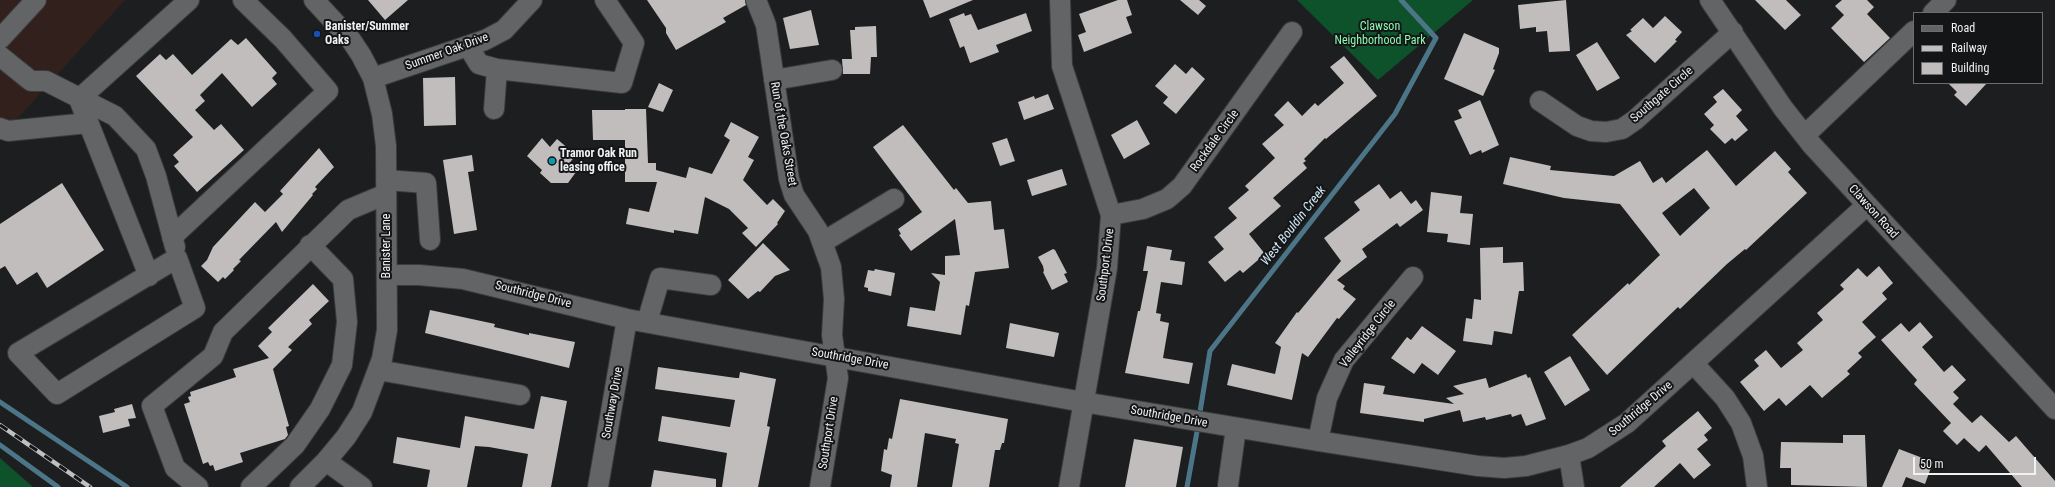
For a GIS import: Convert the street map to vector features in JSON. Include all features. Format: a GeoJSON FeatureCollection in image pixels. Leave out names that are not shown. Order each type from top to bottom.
{"type":"FeatureCollection","features":[{"type":"Feature","properties":{"kind":"street"},"geometry":{"type":"LineString","coordinates":[[0,39],[36,0]]}},
{"type":"Feature","properties":{"kind":"street"},"geometry":{"type":"LineString","coordinates":[[79,98],[189,0]]}},
{"type":"Feature","properties":{"kind":"street"},"geometry":{"type":"LineString","coordinates":[[172,238],[328,91],[283,39],[243,0]]}},
{"type":"Feature","properties":{"kind":"street","name":"Banister Lane"},"geometry":{"type":"LineString","coordinates":[[300,487],[326,461],[346,437],[362,412],[378,370],[387,330],[386,187],[382,114],[373,78],[361,55],[351,40],[314,0]]}},
{"type":"Feature","properties":{"kind":"street","name":"Summer Oak Drive"},"geometry":{"type":"LineString","coordinates":[[373,78],[485,40],[504,30],[532,0]]}},
{"type":"Feature","properties":{"kind":"street"},"geometry":{"type":"LineString","coordinates":[[468,46],[479,64],[497,69],[622,83],[634,43],[605,0]]}},
{"type":"Feature","properties":{"kind":"street","name":"Southport Drive"},"geometry":{"type":"LineString","coordinates":[[1060,0],[1062,66],[1111,215],[1108,268],[1069,487]]}},
{"type":"Feature","properties":{"kind":"street","name":"Clawson Road"},"geometry":{"type":"LineString","coordinates":[[1710,0],[1783,108],[1805,135],[1866,205],[2055,409]]}},
{"type":"Feature","properties":{"kind":"street"},"geometry":{"type":"LineString","coordinates":[[1934,12],[1946,0]]}},
{"type":"Feature","properties":{"kind":"street","name":"Run of the Oaks Street"},"geometry":{"type":"LineString","coordinates":[[758,1],[766,25],[789,179],[794,195],[818,231],[831,267],[834,299],[832,335],[835,356]]}},
{"type":"Feature","properties":{"kind":"street","name":"Rockdale Circle"},"geometry":{"type":"LineString","coordinates":[[1111,215],[1143,209],[1167,199],[1182,186],[1292,32]]}},
{"type":"Feature","properties":{"kind":"street","name":"Southgate Circle"},"geometry":{"type":"LineString","coordinates":[[1540,101],[1577,126],[1591,131],[1606,132],[1622,129],[1635,120],[1733,32]]}},
{"type":"Feature","properties":{"kind":"street"},"geometry":{"type":"LineString","coordinates":[[1805,135],[1913,32]]}},
{"type":"Feature","properties":{"kind":"street"},"geometry":{"type":"LineString","coordinates":[[0,56],[31,81],[46,82],[115,116],[146,149],[156,176],[177,258],[195,308],[57,394],[18,353],[177,258]]}},
{"type":"Feature","properties":{"kind":"street"},"geometry":{"type":"LineString","coordinates":[[494,109],[497,69]]}},
{"type":"Feature","properties":{"kind":"street"},"geometry":{"type":"LineString","coordinates":[[774,80],[832,70]]}},
{"type":"Feature","properties":{"kind":"street"},"geometry":{"type":"LineString","coordinates":[[79,98],[148,276]]}},
{"type":"Feature","properties":{"kind":"street"},"geometry":{"type":"LineString","coordinates":[[0,128],[8,131],[88,123]]}},
{"type":"Feature","properties":{"kind":"street"},"geometry":{"type":"LineString","coordinates":[[198,487],[175,468],[152,406],[213,356],[223,332],[310,245],[348,210],[386,187],[426,183],[430,240]]}},
{"type":"Feature","properties":{"kind":"street"},"geometry":{"type":"LineString","coordinates":[[823,242],[894,199]]}},
{"type":"Feature","properties":{"kind":"street","name":"Southridge Drive"},"geometry":{"type":"LineString","coordinates":[[387,275],[419,275],[463,279],[627,319],[1083,402],[1183,420],[1478,466],[1504,468],[1526,466],[1569,455],[1588,448],[1627,423],[1866,205]]}},
{"type":"Feature","properties":{"kind":"street"},"geometry":{"type":"LineString","coordinates":[[251,487],[295,445],[320,409],[342,365],[347,322],[343,279],[310,245]]}},
{"type":"Feature","properties":{"kind":"street","name":"Valleyridge Circle"},"geometry":{"type":"LineString","coordinates":[[1318,441],[1327,398],[1344,360],[1414,277]]}},
{"type":"Feature","properties":{"kind":"street"},"geometry":{"type":"LineString","coordinates":[[647,322],[660,278],[711,285]]}},
{"type":"Feature","properties":{"kind":"street","name":"Southway Drive"},"geometry":{"type":"LineString","coordinates":[[598,487],[627,319]]}},
{"type":"Feature","properties":{"kind":"street","name":"Southport Drive"},"geometry":{"type":"LineString","coordinates":[[820,487],[838,378],[835,356]]}},
{"type":"Feature","properties":{"kind":"street"},"geometry":{"type":"LineString","coordinates":[[1693,363],[1725,398],[1741,423],[1753,456],[1757,487]]}},
{"type":"Feature","properties":{"kind":"street"},"geometry":{"type":"LineString","coordinates":[[378,370],[520,395]]}},
{"type":"Feature","properties":{"kind":"street"},"geometry":{"type":"LineString","coordinates":[[1231,486],[1236,428]]}},
{"type":"Feature","properties":{"kind":"street"},"geometry":{"type":"LineString","coordinates":[[1569,455],[1574,487]]}},
{"type":"Feature","properties":{"kind":"street"},"geometry":{"type":"LineString","coordinates":[[326,461],[362,487]]}},
{"type":"Feature","properties":{"kind":"shaded area"},"geometry":{"type":"Polygon","coordinates":[[[0,0],[125,0],[0,138],[0,0]]]}},
{"type":"Feature","properties":{"kind":"green space","name":"Clawson Neighborhood Park"},"geometry":{"type":"Polygon","coordinates":[[[1297,0],[1473,0],[1378,80],[1297,0]]]}},
{"type":"Feature","properties":{"kind":"green space"},"geometry":{"type":"Polygon","coordinates":[[[0,458],[33,487],[0,487],[0,458]]]}},
{"type":"Feature","properties":{"kind":"building"},"geometry":{"type":"Polygon","coordinates":[[[368,0],[408,0],[385,20],[368,0]]]}},
{"type":"Feature","properties":{"kind":"building"},"geometry":{"type":"Polygon","coordinates":[[[647,0],[745,0],[746,5],[723,18],[726,22],[676,50],[666,33],[666,28],[647,0]]]}},
{"type":"Feature","properties":{"kind":"building"},"geometry":{"type":"Polygon","coordinates":[[[923,0],[973,0],[930,18],[923,0]]]}},
{"type":"Feature","properties":{"kind":"building"},"geometry":{"type":"Polygon","coordinates":[[[1118,0],[1127,0],[1132,15],[1126,17],[1132,33],[1084,52],[1078,35],[1086,32],[1079,14],[1118,0]]]}},
{"type":"Feature","properties":{"kind":"building"},"geometry":{"type":"Polygon","coordinates":[[[1180,0],[1199,0],[1206,6],[1198,15],[1180,0]]]}},
{"type":"Feature","properties":{"kind":"building"},"geometry":{"type":"Polygon","coordinates":[[[1566,0],[1570,51],[1549,52],[1547,31],[1536,32],[1536,27],[1520,29],[1518,5],[1566,0]]]}},
{"type":"Feature","properties":{"kind":"building"},"geometry":{"type":"Polygon","coordinates":[[[1755,0],[1786,0],[1801,15],[1785,30],[1755,0]]]}},
{"type":"Feature","properties":{"kind":"building"},"geometry":{"type":"Polygon","coordinates":[[[1842,0],[1867,0],[1874,7],[1867,14],[1890,38],[1864,62],[1831,28],[1844,15],[1835,6],[1842,0]]]}},
{"type":"Feature","properties":{"kind":"building"},"geometry":{"type":"Polygon","coordinates":[[[811,10],[819,45],[790,49],[783,18],[811,10]]]}},
{"type":"Feature","properties":{"kind":"building"},"geometry":{"type":"Polygon","coordinates":[[[964,13],[965,16],[971,14],[978,30],[1026,13],[1032,31],[996,45],[999,52],[970,63],[964,46],[960,48],[949,19],[964,13]]]}},
{"type":"Feature","properties":{"kind":"building"},"geometry":{"type":"Polygon","coordinates":[[[1665,16],[1682,32],[1675,40],[1677,41],[1655,63],[1626,35],[1632,31],[1630,30],[1643,18],[1653,28],[1665,16]]]}},
{"type":"Feature","properties":{"kind":"building"},"geometry":{"type":"Polygon","coordinates":[[[876,26],[877,57],[871,57],[870,74],[843,74],[842,59],[852,59],[850,30],[855,30],[855,27],[876,26]]]}},
{"type":"Feature","properties":{"kind":"building"},"geometry":{"type":"Polygon","coordinates":[[[1464,33],[1499,48],[1499,53],[1493,69],[1495,70],[1483,96],[1444,79],[1464,33]]]}},
{"type":"Feature","properties":{"kind":"building"},"geometry":{"type":"Polygon","coordinates":[[[246,38],[277,73],[272,78],[277,84],[252,107],[222,73],[200,95],[205,101],[195,110],[214,130],[221,124],[244,150],[197,192],[174,166],[179,162],[173,155],[193,137],[136,76],[160,54],[166,60],[173,54],[192,75],[231,39],[238,45],[246,38]]]}},
{"type":"Feature","properties":{"kind":"building"},"geometry":{"type":"Polygon","coordinates":[[[1597,42],[1620,78],[1597,91],[1576,55],[1597,42]]]}},
{"type":"Feature","properties":{"kind":"building"},"geometry":{"type":"Polygon","coordinates":[[[1344,56],[1377,96],[1326,139],[1325,138],[1304,159],[1306,161],[1303,163],[1307,168],[1273,198],[1281,206],[1249,234],[1265,254],[1243,273],[1240,270],[1225,282],[1208,262],[1224,249],[1214,237],[1237,218],[1228,208],[1249,190],[1245,186],[1275,158],[1262,144],[1284,125],[1274,115],[1288,101],[1302,116],[1315,103],[1318,106],[1344,83],[1330,67],[1344,56]]]}},
{"type":"Feature","properties":{"kind":"building"},"geometry":{"type":"Polygon","coordinates":[[[1175,64],[1186,74],[1192,67],[1205,79],[1176,114],[1163,103],[1168,97],[1155,86],[1175,64]]]}},
{"type":"Feature","properties":{"kind":"building"},"geometry":{"type":"Polygon","coordinates":[[[455,77],[456,125],[424,126],[423,78],[455,77]]]}},
{"type":"Feature","properties":{"kind":"building"},"geometry":{"type":"Polygon","coordinates":[[[659,83],[673,90],[663,112],[648,107],[659,83]]]}},
{"type":"Feature","properties":{"kind":"building"},"geometry":{"type":"Polygon","coordinates":[[[1949,84],[1986,84],[1966,106],[1954,95],[1957,92],[1949,84]]]}},
{"type":"Feature","properties":{"kind":"building"},"geometry":{"type":"Polygon","coordinates":[[[1723,89],[1742,110],[1736,116],[1748,130],[1735,141],[1732,138],[1725,144],[1710,129],[1714,125],[1704,114],[1717,102],[1713,97],[1723,89]]]}},
{"type":"Feature","properties":{"kind":"building"},"geometry":{"type":"Polygon","coordinates":[[[1048,94],[1054,109],[1024,120],[1018,102],[1034,96],[1035,99],[1048,94]]]}},
{"type":"Feature","properties":{"kind":"building"},"geometry":{"type":"Polygon","coordinates":[[[1480,100],[1499,145],[1482,153],[1481,150],[1470,155],[1454,121],[1462,118],[1458,110],[1480,100]]]}},
{"type":"Feature","properties":{"kind":"building"},"geometry":{"type":"Polygon","coordinates":[[[646,109],[648,163],[656,163],[656,170],[686,178],[689,167],[712,174],[730,140],[724,136],[731,122],[759,137],[748,157],[754,160],[743,180],[767,205],[773,199],[785,211],[777,223],[778,224],[756,247],[742,233],[748,228],[729,209],[705,197],[698,234],[674,230],[674,233],[626,224],[629,208],[649,212],[657,182],[625,182],[625,140],[593,140],[592,110],[646,109]]]}},
{"type":"Feature","properties":{"kind":"building"},"geometry":{"type":"Polygon","coordinates":[[[1137,120],[1150,144],[1124,159],[1111,135],[1137,120]]]}},
{"type":"Feature","properties":{"kind":"building"},"geometry":{"type":"Polygon","coordinates":[[[903,125],[954,190],[956,188],[968,203],[991,201],[994,230],[1004,229],[1009,268],[975,272],[969,306],[966,305],[961,335],[907,326],[910,307],[935,311],[940,282],[931,273],[945,275],[945,256],[960,255],[955,219],[911,251],[899,235],[901,234],[898,229],[922,212],[873,147],[903,125]]]}},
{"type":"Feature","properties":{"kind":"building","name":"Tramor Oak Run leasing office"},"geometry":{"type":"Polygon","coordinates":[[[542,138],[550,147],[557,139],[576,155],[567,166],[576,172],[568,183],[551,183],[540,173],[542,170],[527,156],[542,138]]]}},
{"type":"Feature","properties":{"kind":"building"},"geometry":{"type":"Polygon","coordinates":[[[1007,138],[1015,161],[1000,166],[992,143],[1007,138]]]}},
{"type":"Feature","properties":{"kind":"building"},"geometry":{"type":"Polygon","coordinates":[[[319,148],[334,167],[315,187],[317,189],[312,194],[313,195],[282,232],[276,222],[239,260],[241,261],[233,269],[234,270],[225,279],[223,277],[218,282],[201,266],[207,260],[213,247],[255,202],[265,212],[283,194],[280,191],[319,148]]]}},
{"type":"Feature","properties":{"kind":"building"},"geometry":{"type":"Polygon","coordinates":[[[1707,150],[1736,186],[1775,151],[1791,169],[1788,172],[1807,193],[1746,250],[1745,249],[1727,264],[1680,309],[1678,307],[1607,375],[1572,335],[1628,283],[1629,285],[1660,255],[1620,204],[1564,198],[1503,184],[1510,157],[1551,166],[1550,170],[1614,176],[1640,161],[1653,183],[1662,177],[1666,183],[1707,150]],[[1694,188],[1662,213],[1680,236],[1710,208],[1694,188]]]}},
{"type":"Feature","properties":{"kind":"building"},"geometry":{"type":"Polygon","coordinates":[[[472,155],[474,171],[468,172],[477,230],[454,234],[443,160],[472,155]]]}},
{"type":"Feature","properties":{"kind":"building"},"geometry":{"type":"Polygon","coordinates":[[[1062,169],[1067,185],[1032,196],[1027,180],[1062,169]]]}},
{"type":"Feature","properties":{"kind":"building"},"geometry":{"type":"Polygon","coordinates":[[[62,183],[104,250],[47,288],[37,272],[17,285],[5,266],[0,269],[0,224],[62,183]]]}},
{"type":"Feature","properties":{"kind":"building"},"geometry":{"type":"Polygon","coordinates":[[[1379,184],[1390,199],[1401,191],[1411,204],[1416,200],[1423,210],[1400,227],[1397,223],[1362,249],[1367,257],[1337,280],[1345,286],[1343,289],[1356,299],[1339,319],[1337,318],[1308,357],[1302,353],[1292,400],[1227,385],[1232,364],[1275,374],[1281,347],[1275,343],[1297,312],[1298,313],[1341,261],[1324,238],[1360,210],[1354,202],[1379,184]]]}},
{"type":"Feature","properties":{"kind":"building"},"geometry":{"type":"Polygon","coordinates":[[[1431,192],[1462,196],[1460,213],[1473,214],[1470,245],[1447,242],[1448,234],[1427,232],[1431,192]]]}},
{"type":"Feature","properties":{"kind":"building"},"geometry":{"type":"Polygon","coordinates":[[[763,243],[790,270],[775,276],[760,292],[758,291],[748,299],[728,280],[763,243]]]}},
{"type":"Feature","properties":{"kind":"building"},"geometry":{"type":"Polygon","coordinates":[[[1147,246],[1172,250],[1170,260],[1185,262],[1182,285],[1161,282],[1156,313],[1161,314],[1160,321],[1169,323],[1163,358],[1193,363],[1189,384],[1125,373],[1148,271],[1143,271],[1147,246]]]}},
{"type":"Feature","properties":{"kind":"building"},"geometry":{"type":"Polygon","coordinates":[[[1503,247],[1503,263],[1523,262],[1524,291],[1519,291],[1512,334],[1494,331],[1492,345],[1463,341],[1466,318],[1472,319],[1474,299],[1481,300],[1480,248],[1503,247]]]}},
{"type":"Feature","properties":{"kind":"building"},"geometry":{"type":"Polygon","coordinates":[[[1053,249],[1055,250],[1067,273],[1064,274],[1068,282],[1052,290],[1043,272],[1043,266],[1038,257],[1053,249]]]}},
{"type":"Feature","properties":{"kind":"building"},"geometry":{"type":"Polygon","coordinates":[[[1879,266],[1893,283],[1882,293],[1887,299],[1862,322],[1876,337],[1858,353],[1862,357],[1847,371],[1850,374],[1822,398],[1810,385],[1786,406],[1779,398],[1764,411],[1740,382],[1759,366],[1754,360],[1766,350],[1781,368],[1803,350],[1797,343],[1823,320],[1817,313],[1844,289],[1840,285],[1858,268],[1867,277],[1879,266]]]}},
{"type":"Feature","properties":{"kind":"building"},"geometry":{"type":"Polygon","coordinates":[[[875,269],[895,273],[891,296],[868,291],[868,288],[864,287],[868,270],[874,271],[875,269]]]}},
{"type":"Feature","properties":{"kind":"building"},"geometry":{"type":"Polygon","coordinates":[[[313,284],[329,301],[309,320],[312,324],[288,347],[292,350],[273,369],[289,426],[286,427],[288,435],[285,439],[240,453],[243,462],[215,471],[213,465],[210,466],[208,462],[203,464],[184,404],[190,402],[188,397],[191,396],[190,392],[236,377],[233,369],[269,358],[258,346],[272,332],[268,328],[313,284]]]}},
{"type":"Feature","properties":{"kind":"building"},"geometry":{"type":"Polygon","coordinates":[[[430,310],[495,324],[494,327],[529,335],[529,333],[575,342],[569,368],[425,333],[430,310]]]}},
{"type":"Feature","properties":{"kind":"building"},"geometry":{"type":"Polygon","coordinates":[[[1920,322],[1933,337],[1922,347],[1944,372],[1952,365],[1966,380],[1953,392],[1959,398],[1953,404],[1972,423],[1981,415],[2009,442],[2016,436],[2055,481],[2055,487],[2022,487],[1986,445],[1979,452],[1964,438],[1957,445],[1943,431],[1951,423],[1914,384],[1917,380],[1881,340],[1901,323],[1909,332],[1920,322]]]}},
{"type":"Feature","properties":{"kind":"building"},"geometry":{"type":"Polygon","coordinates":[[[1010,323],[1059,333],[1054,357],[1006,348],[1010,323]]]}},
{"type":"Feature","properties":{"kind":"building"},"geometry":{"type":"Polygon","coordinates":[[[1422,326],[1456,351],[1438,375],[1422,363],[1414,374],[1391,358],[1407,337],[1411,340],[1422,326]]]}},
{"type":"Feature","properties":{"kind":"building"},"geometry":{"type":"Polygon","coordinates":[[[1570,356],[1590,390],[1565,406],[1544,372],[1570,356]]]}},
{"type":"Feature","properties":{"kind":"building"},"geometry":{"type":"Polygon","coordinates":[[[658,367],[736,378],[739,378],[740,372],[776,379],[767,426],[770,427],[758,487],[722,487],[727,453],[658,441],[662,416],[730,427],[735,400],[655,389],[658,367]]]}},
{"type":"Feature","properties":{"kind":"building"},"geometry":{"type":"Polygon","coordinates":[[[1526,374],[1528,378],[1530,377],[1546,419],[1526,426],[1521,414],[1512,417],[1511,414],[1486,420],[1485,417],[1463,422],[1460,410],[1424,419],[1424,422],[1360,413],[1364,383],[1385,386],[1383,394],[1454,404],[1446,398],[1464,394],[1453,386],[1486,378],[1489,388],[1526,374]]]}},
{"type":"Feature","properties":{"kind":"building"},"geometry":{"type":"Polygon","coordinates":[[[541,396],[567,401],[551,487],[522,487],[528,454],[489,447],[475,446],[467,487],[427,487],[430,470],[393,463],[397,437],[460,448],[465,416],[534,429],[541,396]]]}},
{"type":"Feature","properties":{"kind":"building"},"geometry":{"type":"Polygon","coordinates":[[[900,399],[1008,419],[1004,443],[1002,443],[1000,450],[995,450],[989,487],[952,487],[959,444],[955,443],[956,439],[925,433],[917,487],[890,487],[892,475],[881,471],[884,449],[887,450],[889,438],[892,439],[900,399]]]}},
{"type":"Feature","properties":{"kind":"building"},"geometry":{"type":"Polygon","coordinates":[[[132,404],[136,418],[128,419],[130,426],[103,433],[99,416],[115,412],[114,409],[132,404]]]}},
{"type":"Feature","properties":{"kind":"building"},"geometry":{"type":"Polygon","coordinates":[[[1698,411],[1712,428],[1704,435],[1708,440],[1697,449],[1711,465],[1694,479],[1680,463],[1654,487],[1620,487],[1666,446],[1662,441],[1698,411]]]}},
{"type":"Feature","properties":{"kind":"building"},"geometry":{"type":"Polygon","coordinates":[[[1843,435],[1865,435],[1867,487],[1791,485],[1791,468],[1780,468],[1781,442],[1843,443],[1843,435]]]}},
{"type":"Feature","properties":{"kind":"building"},"geometry":{"type":"Polygon","coordinates":[[[1134,439],[1183,447],[1176,487],[1125,487],[1134,439]]]}},
{"type":"Feature","properties":{"kind":"building"},"geometry":{"type":"Polygon","coordinates":[[[1899,449],[1933,462],[1925,484],[1906,477],[1902,487],[1882,487],[1899,449]]]}},
{"type":"Feature","properties":{"kind":"building"},"geometry":{"type":"Polygon","coordinates":[[[654,470],[716,479],[716,487],[651,487],[654,470]]]}},
{"type":"Feature","properties":{"kind":"waterway","name":"West Bouldin Creek"},"geometry":{"type":"LineString","coordinates":[[1199,418],[1210,351],[1395,114],[1436,38],[1401,0]]}},
{"type":"Feature","properties":{"kind":"waterway"},"geometry":{"type":"LineString","coordinates":[[0,402],[127,487]]}},
{"type":"Feature","properties":{"kind":"waterway","name":"West Bouldin Creek"},"geometry":{"type":"LineString","coordinates":[[1187,487],[1198,426]]}},
{"type":"Feature","properties":{"kind":"waterway"},"geometry":{"type":"LineString","coordinates":[[0,445],[58,487]]}},
{"type":"Feature","properties":{"kind":"railway"},"geometry":{"type":"LineString","coordinates":[[0,425],[90,487]]}},
{"type":"Feature","properties":{"kind":"place","name":"Banister/Summer Oaks"},"geometry":{"type":"Point","coordinates":[317,34]}},
{"type":"Feature","properties":{"kind":"place","name":"Tramor Oak Run leasing office"},"geometry":{"type":"Point","coordinates":[552,161]}}]}
